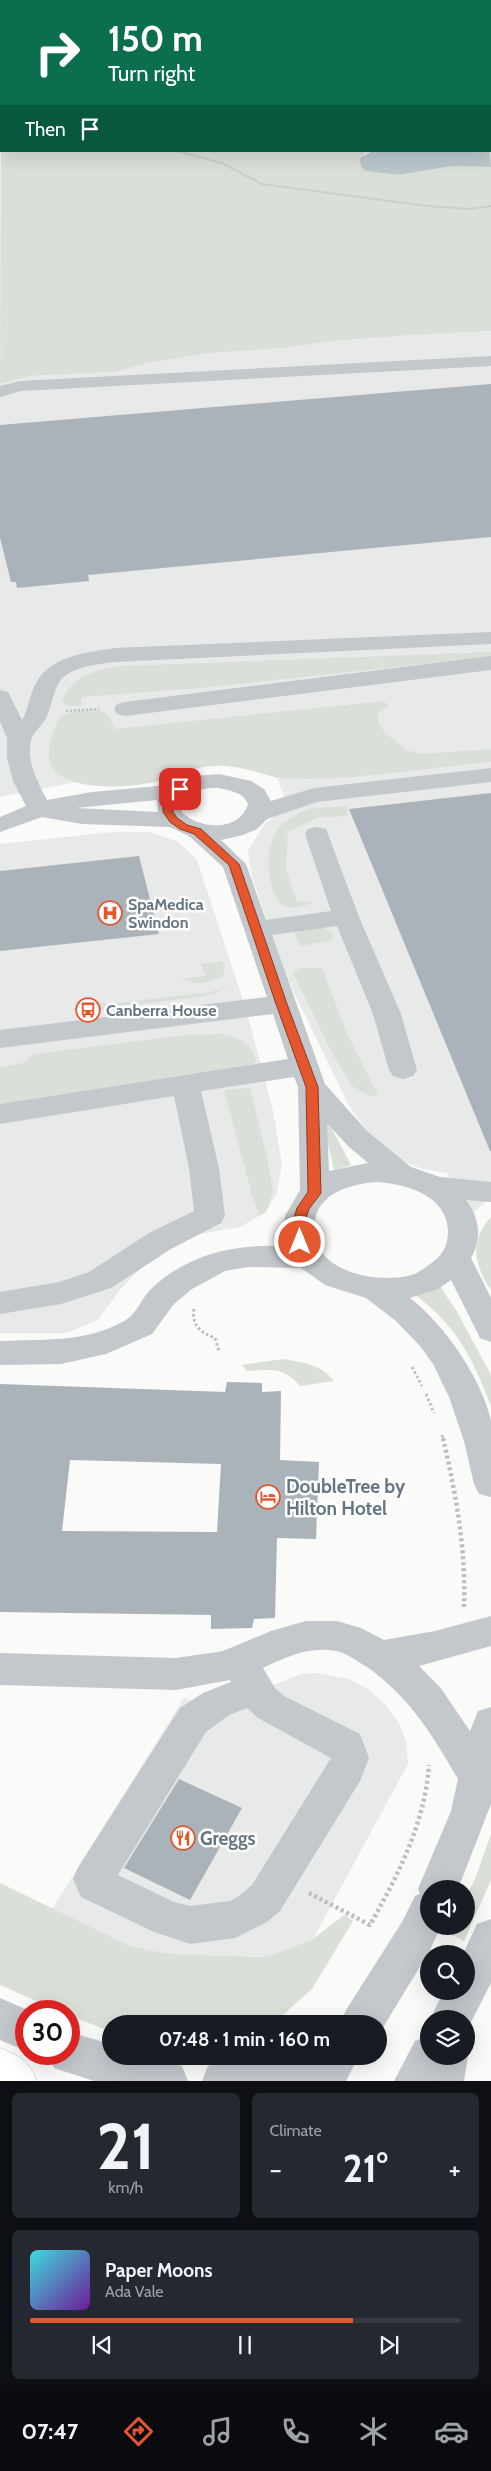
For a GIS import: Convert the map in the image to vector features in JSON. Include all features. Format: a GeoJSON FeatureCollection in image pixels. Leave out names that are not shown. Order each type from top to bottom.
{"type":"FeatureCollection","features":[{"type":"Feature","properties":{"kind":"main road"},"geometry":{"type":"LineString","coordinates":[[0,2069],[16,2081]]}},
{"type":"Feature","properties":{"kind":"street"},"geometry":{"type":"LineString","coordinates":[[0,392],[20,386],[135,382],[491,361]]}},
{"type":"Feature","properties":{"kind":"street"},"geometry":{"type":"LineString","coordinates":[[19,738],[30,728],[37,714],[46,686],[56,673],[76,661],[115,655],[491,638]]}},
{"type":"Feature","properties":{"kind":"street"},"geometry":{"type":"LineString","coordinates":[[125,709],[491,663]]}},
{"type":"Feature","properties":{"kind":"street"},"geometry":{"type":"LineString","coordinates":[[0,698],[19,738],[21,769],[40,809]]}},
{"type":"Feature","properties":{"kind":"street"},"geometry":{"type":"LineString","coordinates":[[314,795],[229,832],[198,832],[183,827],[168,812],[168,803],[176,792],[188,785],[208,781],[229,782],[248,788],[314,795],[491,775]]}},
{"type":"Feature","properties":{"kind":"street"},"geometry":{"type":"LineString","coordinates":[[234,864],[261,804],[257,795],[248,788]]}},
{"type":"Feature","properties":{"kind":"street"},"geometry":{"type":"LineString","coordinates":[[0,825],[40,809],[104,797],[176,792]]}},
{"type":"Feature","properties":{"kind":"street"},"geometry":{"type":"LineString","coordinates":[[40,809],[82,818],[174,820]]}},
{"type":"Feature","properties":{"kind":"street"},"geometry":{"type":"LineString","coordinates":[[198,832],[234,864],[281,1004],[308,1076],[314,1193]]}},
{"type":"Feature","properties":{"kind":"street"},"geometry":{"type":"LineString","coordinates":[[317,834],[346,917],[387,1014],[403,1070]]}},
{"type":"Feature","properties":{"kind":"street"},"geometry":{"type":"LineString","coordinates":[[256,929],[346,917]]}},
{"type":"Feature","properties":{"kind":"street"},"geometry":{"type":"LineString","coordinates":[[0,1039],[281,1004]]}},
{"type":"Feature","properties":{"kind":"street"},"geometry":{"type":"LineString","coordinates":[[0,1114],[186,1086],[308,1076]]}},
{"type":"Feature","properties":{"kind":"street"},"geometry":{"type":"LineString","coordinates":[[308,1076],[358,1139],[401,1174],[433,1187],[446,1196],[456,1208],[463,1224],[463,1246],[456,1258],[444,1271],[428,1280],[409,1287],[375,1289],[342,1281],[323,1271],[309,1258],[300,1242],[298,1224],[303,1208],[314,1193],[332,1181],[354,1174],[377,1172],[401,1174]]}},
{"type":"Feature","properties":{"kind":"street"},"geometry":{"type":"LineString","coordinates":[[0,1303],[62,1293],[100,1280],[160,1241],[210,1216],[204,1168],[186,1086]]}},
{"type":"Feature","properties":{"kind":"street"},"geometry":{"type":"LineString","coordinates":[[433,1187],[491,1192]]}},
{"type":"Feature","properties":{"kind":"street"},"geometry":{"type":"LineString","coordinates":[[463,1224],[491,1202]]}},
{"type":"Feature","properties":{"kind":"street"},"geometry":{"type":"LineString","coordinates":[[0,1353],[49,1354],[81,1350],[140,1327],[161,1298],[185,1279],[210,1264],[243,1255],[298,1224]]}},
{"type":"Feature","properties":{"kind":"street"},"geometry":{"type":"LineString","coordinates":[[243,1255],[309,1258]]}},
{"type":"Feature","properties":{"kind":"street"},"geometry":{"type":"LineString","coordinates":[[456,1258],[491,1330]]}},
{"type":"Feature","properties":{"kind":"street"},"geometry":{"type":"LineString","coordinates":[[375,1289],[418,1322],[431,1337],[450,1366],[485,1452],[491,1484]]}},
{"type":"Feature","properties":{"kind":"street"},"geometry":{"type":"LineString","coordinates":[[0,1668],[176,1674],[205,1672],[246,1675],[270,1707],[347,1746],[351,1760],[347,1769],[266,1898],[253,1909],[235,1919],[190,1924],[168,1919],[95,1884],[93,1879],[193,1720],[216,1704],[246,1675],[282,1642],[312,1635],[338,1636],[367,1648],[426,1696],[446,1724],[478,1778]]}},
{"type":"Feature","properties":{"kind":"street"},"geometry":{"type":"LineString","coordinates":[[378,1656],[406,1654],[477,1635]]}},
{"type":"Feature","properties":{"kind":"street"},"geometry":{"type":"LineString","coordinates":[[442,1880],[470,1811],[491,1724]]}},
{"type":"Feature","properties":{"kind":"street"},"geometry":{"type":"LineString","coordinates":[[367,2015],[386,1987],[420,1925]]}},
{"type":"Feature","properties":{"kind":"street"},"geometry":{"type":"LineString","coordinates":[[458,2007],[491,1938]]}},
{"type":"Feature","properties":{"kind":"street"},"geometry":{"type":"LineString","coordinates":[[0,2018],[15,2026]]}},
{"type":"Feature","properties":{"kind":"street"},"geometry":{"type":"LineString","coordinates":[[80,2056],[167,2081]]}},
{"type":"Feature","properties":{"kind":"street"},"geometry":{"type":"LineString","coordinates":[[224,2081],[261,2074],[286,2065]]}},
{"type":"Feature","properties":{"kind":"street"},"geometry":{"type":"LineString","coordinates":[[320,2081],[332,2065]]}},
{"type":"Feature","properties":{"kind":"street"},"geometry":{"type":"LineString","coordinates":[[415,2081],[425,2065]]}},
{"type":"Feature","properties":{"kind":"street"},"geometry":{"type":"LineString","coordinates":[[443,2081],[446,2065]]}},
{"type":"Feature","properties":{"kind":"path"},"geometry":{"type":"LineString","coordinates":[[180,152],[222,163],[262,184],[427,206],[470,209],[491,206]]}},
{"type":"Feature","properties":{"kind":"path"},"geometry":{"type":"LineString","coordinates":[[37,714],[93,708],[125,709]]}},
{"type":"Feature","properties":{"kind":"path"},"geometry":{"type":"LineString","coordinates":[[195,1306],[192,1316],[194,1324],[207,1336],[214,1338],[219,1351]]}},
{"type":"Feature","properties":{"kind":"path"},"geometry":{"type":"LineString","coordinates":[[408,1361],[436,1417]]}},
{"type":"Feature","properties":{"kind":"path"},"geometry":{"type":"LineString","coordinates":[[440,1426],[454,1487],[463,1540],[465,1597],[477,1635]]}},
{"type":"Feature","properties":{"kind":"path"},"geometry":{"type":"LineString","coordinates":[[280,1878],[370,1925],[393,1882],[426,1800],[429,1782],[429,1760]]}},
{"type":"Feature","properties":{"kind":"shaded area"},"geometry":{"type":"Polygon","coordinates":[[[1,152],[369,152],[364,154],[366,171],[398,175],[453,166],[491,167],[491,331],[412,335],[211,353],[149,363],[115,372],[30,376],[0,384],[1,152]]]}},
{"type":"Feature","properties":{"kind":"shaded area"},"geometry":{"type":"Polygon","coordinates":[[[370,152],[490,152],[491,167],[453,166],[398,175],[366,171],[362,168],[359,159],[370,152]]]}},
{"type":"Feature","properties":{"kind":"shaded area"},"geometry":{"type":"Polygon","coordinates":[[[491,331],[491,1199],[472,1214],[466,1224],[447,1173],[423,1169],[395,1159],[375,1143],[348,1104],[284,972],[252,877],[248,851],[265,824],[288,806],[277,778],[239,766],[187,765],[129,782],[71,783],[0,797],[0,384],[30,376],[115,372],[149,363],[211,353],[412,335],[491,331]]]}},
{"type":"Feature","properties":{"kind":"shaded area"},"geometry":{"type":"Polygon","coordinates":[[[491,652],[491,657],[200,688],[82,697],[81,705],[68,706],[62,701],[66,692],[79,679],[104,669],[123,666],[491,652]]]}},
{"type":"Feature","properties":{"kind":"shaded area"},"geometry":{"type":"Polygon","coordinates":[[[383,701],[389,706],[378,713],[378,722],[385,733],[409,751],[422,754],[491,749],[491,762],[317,779],[285,779],[239,768],[208,766],[154,782],[131,786],[102,786],[75,782],[64,777],[55,771],[49,759],[50,744],[59,717],[83,710],[90,709],[102,712],[110,718],[115,729],[383,701]]]}},
{"type":"Feature","properties":{"kind":"shaded area"},"geometry":{"type":"Polygon","coordinates":[[[347,806],[348,816],[319,817],[288,832],[286,869],[297,901],[315,902],[297,908],[282,906],[273,889],[269,869],[270,848],[277,830],[288,820],[307,810],[347,806]]]}},
{"type":"Feature","properties":{"kind":"shaded area"},"geometry":{"type":"Polygon","coordinates":[[[113,832],[150,832],[179,842],[197,860],[246,1009],[273,1111],[282,1164],[277,1192],[266,1212],[240,1227],[190,1236],[148,1261],[119,1291],[98,1320],[67,1333],[0,1333],[0,844],[113,832]]]}},
{"type":"Feature","properties":{"kind":"shaded area"},"geometry":{"type":"Polygon","coordinates":[[[322,927],[332,932],[333,937],[329,941],[300,946],[294,931],[322,927]]]}},
{"type":"Feature","properties":{"kind":"shaded area"},"geometry":{"type":"Polygon","coordinates":[[[223,961],[224,975],[218,978],[203,983],[181,979],[206,976],[201,964],[223,961]]]}},
{"type":"Feature","properties":{"kind":"shaded area"},"geometry":{"type":"Polygon","coordinates":[[[300,968],[322,968],[347,1033],[378,1095],[369,1096],[352,1086],[332,1053],[293,973],[300,968]]]}},
{"type":"Feature","properties":{"kind":"shaded area"},"geometry":{"type":"Polygon","coordinates":[[[229,984],[214,994],[199,997],[100,1009],[99,1002],[109,1004],[212,992],[229,984]]]}},
{"type":"Feature","properties":{"kind":"shaded area"},"geometry":{"type":"Polygon","coordinates":[[[221,1034],[244,1042],[252,1050],[256,1062],[247,1066],[0,1104],[0,1067],[23,1063],[34,1054],[185,1035],[221,1034]]]}},
{"type":"Feature","properties":{"kind":"shaded area"},"geometry":{"type":"Polygon","coordinates":[[[250,1088],[267,1157],[273,1192],[266,1212],[260,1215],[254,1202],[224,1090],[250,1088]]]}},
{"type":"Feature","properties":{"kind":"shaded area"},"geometry":{"type":"Polygon","coordinates":[[[328,1121],[351,1165],[334,1170],[323,1123],[328,1121]]]}},
{"type":"Feature","properties":{"kind":"shaded area"},"geometry":{"type":"Polygon","coordinates":[[[491,1217],[491,1290],[485,1281],[476,1253],[479,1235],[491,1217]]]}},
{"type":"Feature","properties":{"kind":"shaded area"},"geometry":{"type":"Polygon","coordinates":[[[439,1285],[456,1310],[491,1375],[491,1406],[477,1372],[462,1344],[443,1320],[416,1295],[439,1285]]]}},
{"type":"Feature","properties":{"kind":"shaded area"},"geometry":{"type":"Polygon","coordinates":[[[283,1359],[318,1368],[334,1381],[300,1386],[282,1372],[270,1370],[247,1371],[242,1365],[283,1359]]]}},
{"type":"Feature","properties":{"kind":"shaded area"},"geometry":{"type":"Polygon","coordinates":[[[317,1673],[349,1679],[369,1690],[386,1705],[398,1722],[406,1741],[408,1764],[313,1939],[267,1957],[172,1954],[132,1947],[52,1909],[184,1698],[218,1707],[301,1674],[317,1673]]]}},
{"type":"Feature","properties":{"kind":"shaded area"},"geometry":{"type":"Polygon","coordinates":[[[491,1834],[491,1880],[475,1916],[475,1879],[491,1834]]]}},
{"type":"Feature","properties":{"kind":"shaded area"},"geometry":{"type":"Polygon","coordinates":[[[0,1883],[132,1947],[172,1954],[267,1957],[313,1939],[344,1915],[353,1921],[312,1989],[283,2015],[102,2015],[102,2028],[80,2019],[80,2000],[34,2000],[0,1985],[0,1883]]]}},
{"type":"Feature","properties":{"kind":"shaded area"},"geometry":{"type":"Polygon","coordinates":[[[452,1935],[467,1935],[464,1941],[452,1935]]]}},
{"type":"Feature","properties":{"kind":"building"},"geometry":{"type":"Polygon","coordinates":[[[491,384],[491,537],[88,575],[89,581],[17,588],[16,582],[11,582],[0,538],[0,425],[491,384]]]}},
{"type":"Feature","properties":{"kind":"building"},"geometry":{"type":"Polygon","coordinates":[[[491,793],[491,1151],[490,1151],[349,809],[491,793]]]}},
{"type":"Feature","properties":{"kind":"building"},"geometry":{"type":"Polygon","coordinates":[[[139,856],[159,934],[0,951],[0,871],[139,856]]]}},
{"type":"Feature","properties":{"kind":"building","name":"DoubleTree by Hilton Hotel"},"geometry":{"type":"Polygon","coordinates":[[[227,1382],[262,1383],[262,1392],[281,1391],[280,1460],[319,1462],[316,1539],[277,1538],[275,1618],[254,1619],[252,1628],[211,1629],[211,1615],[0,1612],[0,1384],[225,1392],[227,1382]],[[70,1460],[62,1531],[217,1532],[221,1464],[70,1460]]]}},
{"type":"Feature","properties":{"kind":"building","name":"Greggs"},"geometry":{"type":"Polygon","coordinates":[[[179,1779],[242,1808],[190,1900],[124,1868],[179,1779]]]}},
{"type":"Feature","properties":{"kind":"place","name":"SpaMedica Swindon"},"geometry":{"type":"Point","coordinates":[110,913]}},
{"type":"Feature","properties":{"kind":"place","name":"Canberra House"},"geometry":{"type":"Point","coordinates":[88,1010]}},
{"type":"Feature","properties":{"kind":"place","name":"DoubleTree by Hilton Hotel"},"geometry":{"type":"Point","coordinates":[268,1497]}},
{"type":"Feature","properties":{"kind":"place","name":"Greggs"},"geometry":{"type":"Point","coordinates":[183,1838]}},
{"type":"Feature","properties":{"kind":"route"},"geometry":{"type":"LineString","coordinates":[[180,789],[173,794],[168,803],[168,812],[183,827],[198,832],[234,864],[281,1004],[312,1087],[311,1118],[314,1193],[303,1208],[298,1224],[300,1242]]}}]}
